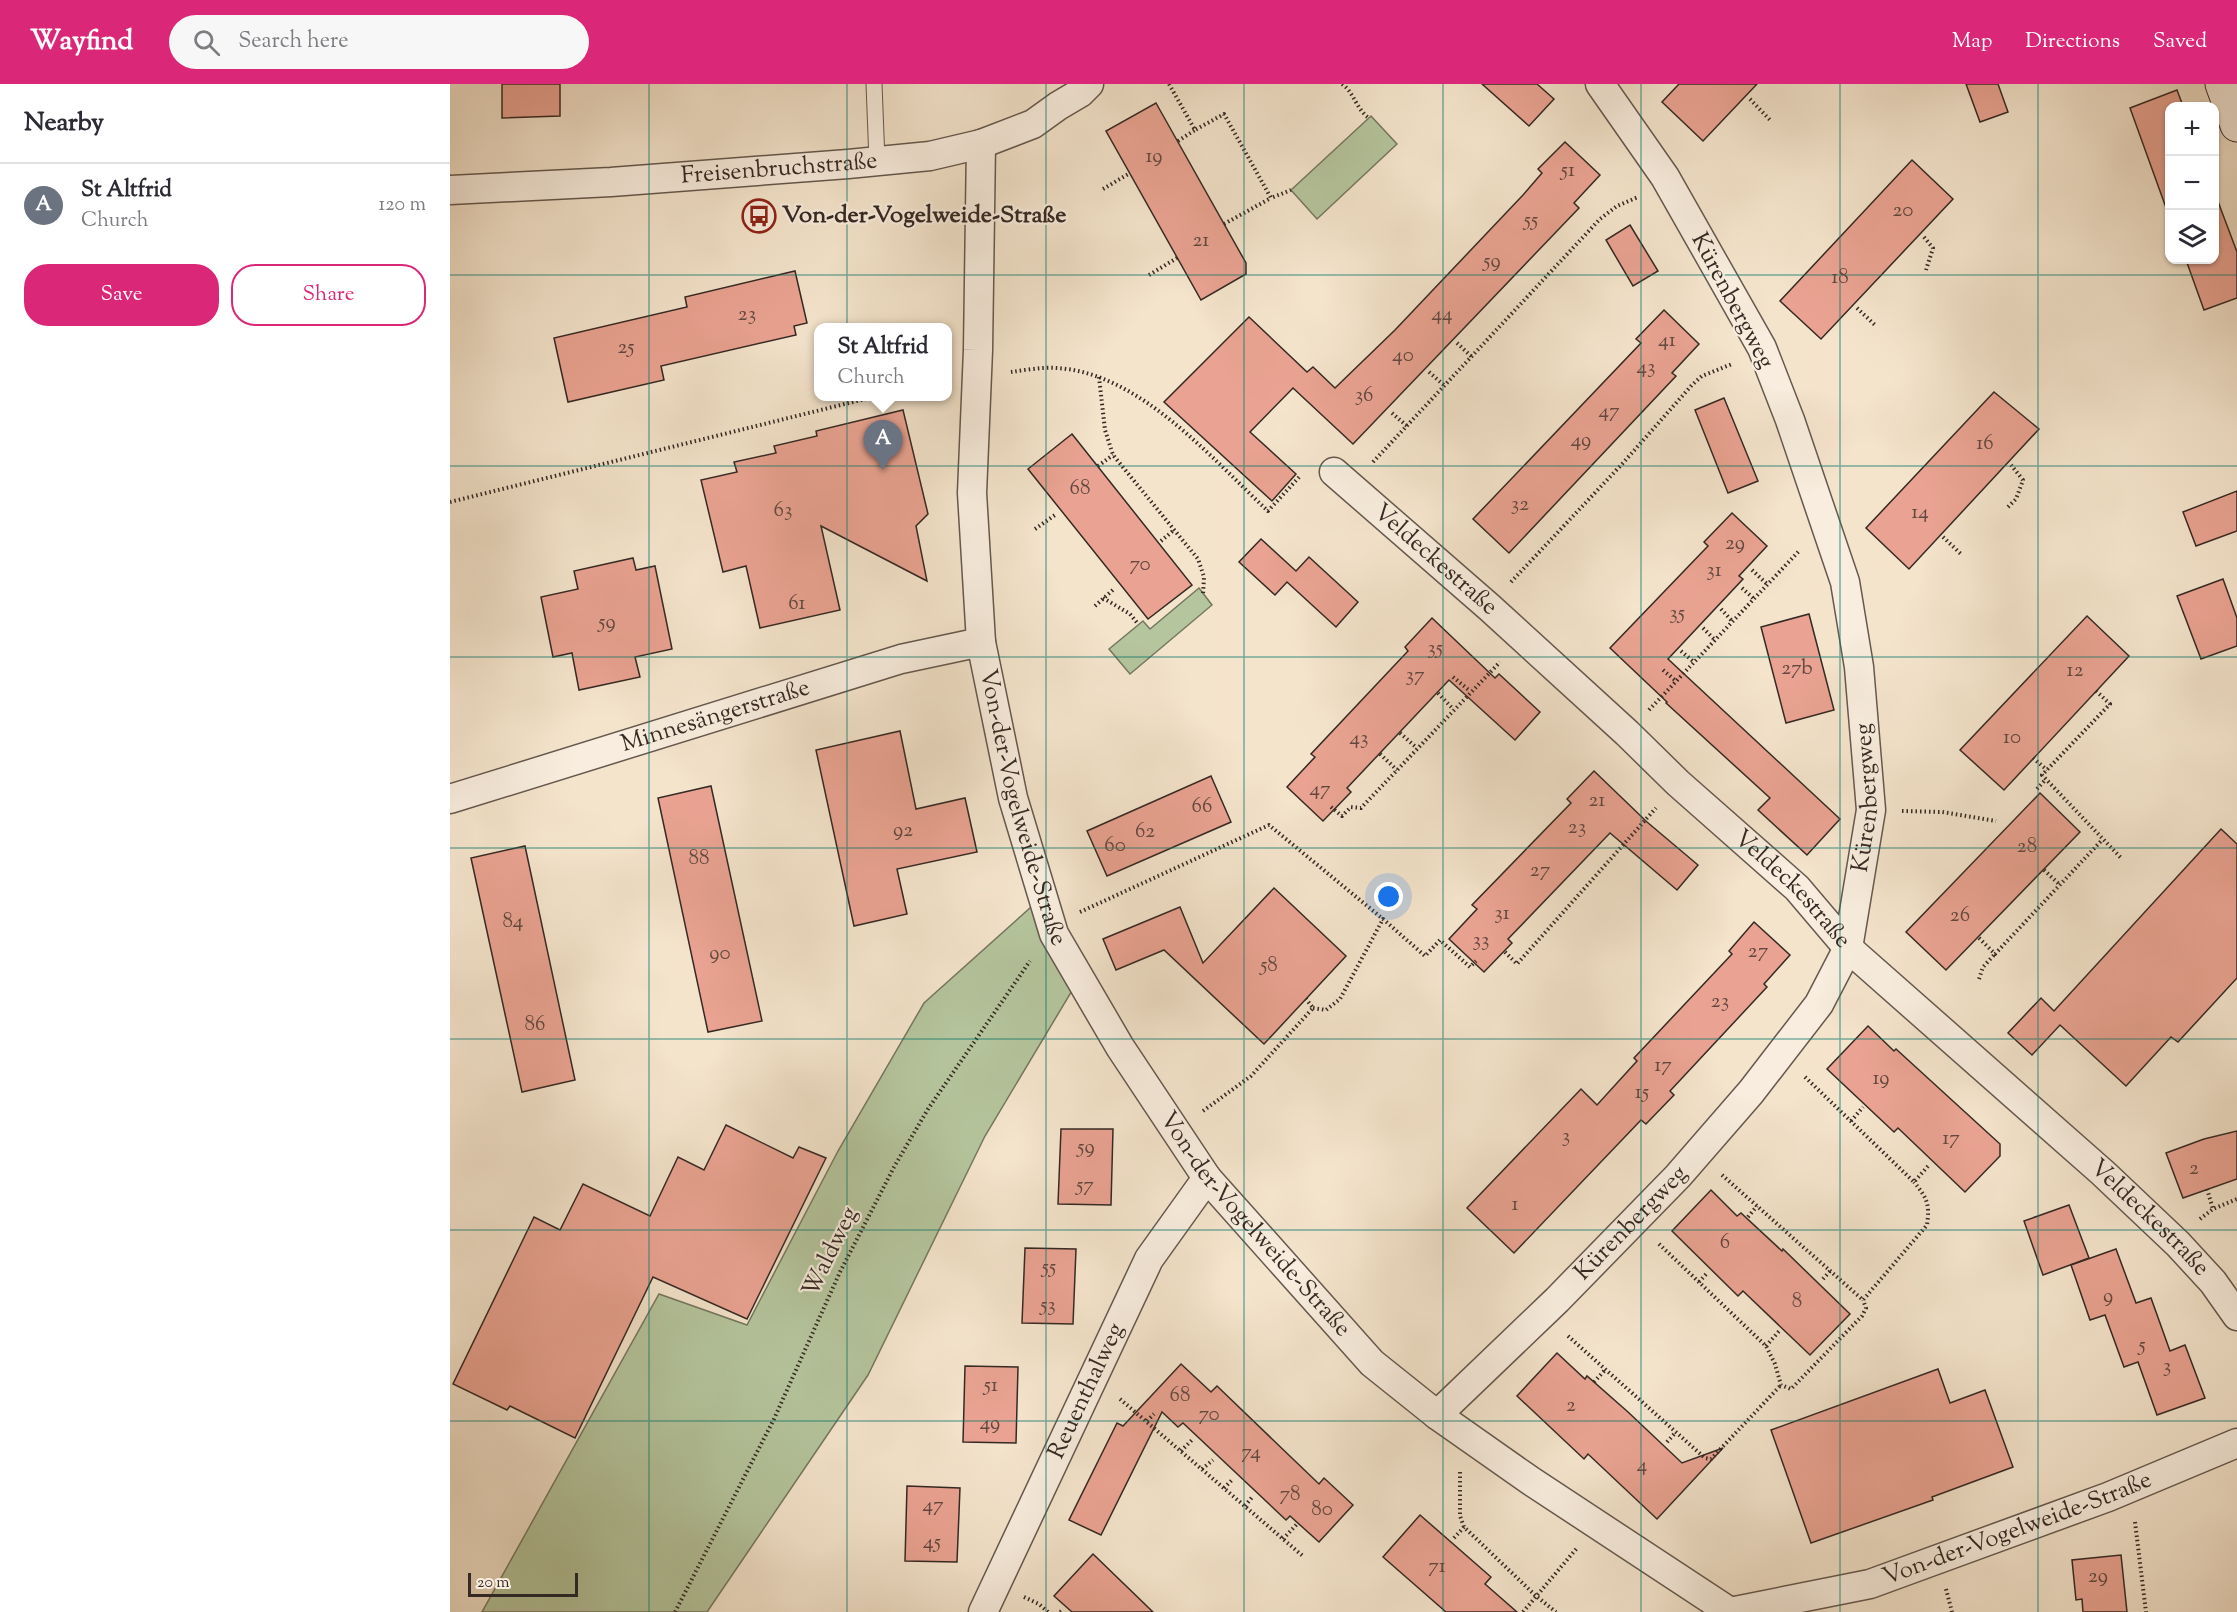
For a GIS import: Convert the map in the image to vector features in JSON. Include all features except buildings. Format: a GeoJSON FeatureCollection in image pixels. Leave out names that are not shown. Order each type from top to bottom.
{"type":"FeatureCollection","features":[{"type":"Feature","properties":{"kind":"main road"},"geometry":{"type":"LineString","coordinates":[[2222,84],[2237,125]]}},
{"type":"Feature","properties":{"kind":"street","name":"Freisenbruchstraße"},"geometry":{"type":"LineString","coordinates":[[450,190],[611,182],[930,156],[981,144],[1033,124],[1080,93],[1089,84]]}},
{"type":"Feature","properties":{"kind":"street","name":"Kürenbergweg"},"geometry":{"type":"LineString","coordinates":[[1437,1415],[1543,1314],[1698,1153],[1751,1092],[1819,1004],[1848,948],[1871,810],[1859,667],[1845,582],[1790,420],[1762,348],[1668,184],[1600,84]]}},
{"type":"Feature","properties":{"kind":"street","name":"Von-der-Vogelweide-Straße"},"geometry":{"type":"LineString","coordinates":[[981,144],[978,350],[975,377],[972,493],[981,642],[1013,798],[1050,926],[1120,1047],[1207,1178],[1372,1363],[1437,1415],[1478,1444],[1730,1612],[1870,1584],[2125,1490],[2237,1443]]}},
{"type":"Feature","properties":{"kind":"street","name":"Veldeckestraße"},"geometry":{"type":"LineString","coordinates":[[1342,480],[1524,638],[1678,783],[1797,888],[1848,948],[2030,1107],[2178,1244],[2213,1282],[2237,1316]]}},
{"type":"Feature","properties":{"kind":"street","name":"Minnesängerstraße"},"geometry":{"type":"LineString","coordinates":[[450,799],[901,659],[981,642]]}},
{"type":"Feature","properties":{"kind":"street","name":"Reuenthalweg"},"geometry":{"type":"LineString","coordinates":[[983,1612],[1149,1260],[1207,1178]]}},
{"type":"Feature","properties":{"kind":"lane"},"geometry":{"type":"LineString","coordinates":[[874,84],[877,161]]}},
{"type":"Feature","properties":{"kind":"path"},"geometry":{"type":"LineString","coordinates":[[1169,84],[1195,130]]}},
{"type":"Feature","properties":{"kind":"path"},"geometry":{"type":"LineString","coordinates":[[1342,84],[1348,88],[1363,114],[1369,118]]}},
{"type":"Feature","properties":{"kind":"path"},"geometry":{"type":"LineString","coordinates":[[1750,99],[1770,120]]}},
{"type":"Feature","properties":{"kind":"path"},"geometry":{"type":"LineString","coordinates":[[1178,141],[1224,114],[1271,198]]}},
{"type":"Feature","properties":{"kind":"path"},"geometry":{"type":"LineString","coordinates":[[1103,189],[1130,173]]}},
{"type":"Feature","properties":{"kind":"path"},"geometry":{"type":"LineString","coordinates":[[1342,480],[1407,426],[1600,219],[1617,206],[1668,184]]}},
{"type":"Feature","properties":{"kind":"path"},"geometry":{"type":"LineString","coordinates":[[1224,224],[1271,198],[1291,190]]}},
{"type":"Feature","properties":{"kind":"path"},"geometry":{"type":"LineString","coordinates":[[1924,237],[1933,248],[1926,270]]}},
{"type":"Feature","properties":{"kind":"path"},"geometry":{"type":"LineString","coordinates":[[1149,275],[1177,258]]}},
{"type":"Feature","properties":{"kind":"path"},"geometry":{"type":"LineString","coordinates":[[1857,308],[1875,325]]}},
{"type":"Feature","properties":{"kind":"path"},"geometry":{"type":"LineString","coordinates":[[1457,343],[1472,357]]}},
{"type":"Feature","properties":{"kind":"path"},"geometry":{"type":"LineString","coordinates":[[1489,607],[1692,385],[1702,376],[1762,348]]}},
{"type":"Feature","properties":{"kind":"path"},"geometry":{"type":"LineString","coordinates":[[975,377],[1057,368],[1099,376],[1141,398],[1174,423],[1268,511],[1304,471]]}},
{"type":"Feature","properties":{"kind":"path"},"geometry":{"type":"LineString","coordinates":[[1430,372],[1444,386]]}},
{"type":"Feature","properties":{"kind":"path"},"geometry":{"type":"LineString","coordinates":[[1099,376],[1105,430],[1113,455],[1198,560],[1204,577],[1203,595]]}},
{"type":"Feature","properties":{"kind":"path"},"geometry":{"type":"LineString","coordinates":[[450,502],[857,401]]}},
{"type":"Feature","properties":{"kind":"path"},"geometry":{"type":"LineString","coordinates":[[1392,413],[1407,426]]}},
{"type":"Feature","properties":{"kind":"path"},"geometry":{"type":"LineString","coordinates":[[1098,466],[1113,455]]}},
{"type":"Feature","properties":{"kind":"path"},"geometry":{"type":"LineString","coordinates":[[2008,507],[2016,499],[2023,480],[2011,465]]}},
{"type":"Feature","properties":{"kind":"path"},"geometry":{"type":"LineString","coordinates":[[1035,529],[1055,515]]}},
{"type":"Feature","properties":{"kind":"path"},"geometry":{"type":"LineString","coordinates":[[1161,541],[1174,530]]}},
{"type":"Feature","properties":{"kind":"path"},"geometry":{"type":"LineString","coordinates":[[1943,537],[1962,555]]}},
{"type":"Feature","properties":{"kind":"path"},"geometry":{"type":"LineString","coordinates":[[1626,733],[1798,551],[1829,539]]}},
{"type":"Feature","properties":{"kind":"path"},"geometry":{"type":"LineString","coordinates":[[1752,570],[1767,584]]}},
{"type":"Feature","properties":{"kind":"path"},"geometry":{"type":"LineString","coordinates":[[1095,606],[1115,588]]}},
{"type":"Feature","properties":{"kind":"path"},"geometry":{"type":"LineString","coordinates":[[1742,588],[1753,598]]}},
{"type":"Feature","properties":{"kind":"path"},"geometry":{"type":"LineString","coordinates":[[1103,598],[1130,614],[1138,624]]}},
{"type":"Feature","properties":{"kind":"path"},"geometry":{"type":"LineString","coordinates":[[1721,609],[1732,621]]}},
{"type":"Feature","properties":{"kind":"path"},"geometry":{"type":"LineString","coordinates":[[1703,628],[1714,640]]}},
{"type":"Feature","properties":{"kind":"path"},"geometry":{"type":"LineString","coordinates":[[1331,807],[1342,816],[1351,807],[1361,808],[1470,691],[1524,638]]}},
{"type":"Feature","properties":{"kind":"path"},"geometry":{"type":"LineString","coordinates":[[1681,651],[1694,662]]}},
{"type":"Feature","properties":{"kind":"path"},"geometry":{"type":"LineString","coordinates":[[1663,670],[1676,681]]}},
{"type":"Feature","properties":{"kind":"path"},"geometry":{"type":"LineString","coordinates":[[1454,676],[1470,691]]}},
{"type":"Feature","properties":{"kind":"path"},"geometry":{"type":"LineString","coordinates":[[2096,691],[2110,704],[2042,775],[2122,859]]}},
{"type":"Feature","properties":{"kind":"path"},"geometry":{"type":"LineString","coordinates":[[1437,693],[1453,709]]}},
{"type":"Feature","properties":{"kind":"path"},"geometry":{"type":"LineString","coordinates":[[1401,733],[1417,748]]}},
{"type":"Feature","properties":{"kind":"path"},"geometry":{"type":"LineString","coordinates":[[1380,754],[1397,770]]}},
{"type":"Feature","properties":{"kind":"path"},"geometry":{"type":"LineString","coordinates":[[2033,758],[2047,770]]}},
{"type":"Feature","properties":{"kind":"path"},"geometry":{"type":"LineString","coordinates":[[2037,789],[2046,779]]}},
{"type":"Feature","properties":{"kind":"path"},"geometry":{"type":"LineString","coordinates":[[1505,952],[1517,964],[1678,783]]}},
{"type":"Feature","properties":{"kind":"path"},"geometry":{"type":"LineString","coordinates":[[1871,810],[1942,813],[1996,821]]}},
{"type":"Feature","properties":{"kind":"path"},"geometry":{"type":"LineString","coordinates":[[1050,926],[1269,825],[1425,956],[1440,940],[1470,967],[1476,961]]}},
{"type":"Feature","properties":{"kind":"path"},"geometry":{"type":"LineString","coordinates":[[1979,979],[1983,967],[2102,840]]}},
{"type":"Feature","properties":{"kind":"path"},"geometry":{"type":"LineString","coordinates":[[2044,870],[2060,885]]}},
{"type":"Feature","properties":{"kind":"path"},"geometry":{"type":"LineString","coordinates":[[1306,999],[1313,1008],[1326,1010],[1340,999],[1383,919]]}},
{"type":"Feature","properties":{"kind":"path","name":"Waldweg"},"geometry":{"type":"LineString","coordinates":[[675,1612],[774,1419],[840,1272],[894,1167],[928,1109],[1034,956],[1050,926]]}},
{"type":"Feature","properties":{"kind":"path"},"geometry":{"type":"LineString","coordinates":[[1980,938],[1995,954]]}},
{"type":"Feature","properties":{"kind":"path"},"geometry":{"type":"LineString","coordinates":[[1176,1131],[1251,1076],[1313,1008]]}},
{"type":"Feature","properties":{"kind":"path"},"geometry":{"type":"LineString","coordinates":[[1781,1053],[1914,1182],[1924,1195],[1929,1209],[1927,1225],[1863,1300]]}},
{"type":"Feature","properties":{"kind":"path"},"geometry":{"type":"LineString","coordinates":[[1851,1121],[1863,1107]]}},
{"type":"Feature","properties":{"kind":"path"},"geometry":{"type":"LineString","coordinates":[[1698,1153],[1863,1300],[1866,1308],[1862,1316],[1791,1389],[1781,1385]]}},
{"type":"Feature","properties":{"kind":"path"},"geometry":{"type":"LineString","coordinates":[[1914,1182],[1929,1165]]}},
{"type":"Feature","properties":{"kind":"path"},"geometry":{"type":"LineString","coordinates":[[2207,1189],[2213,1209]]}},
{"type":"Feature","properties":{"kind":"path"},"geometry":{"type":"LineString","coordinates":[[2178,1244],[2190,1226],[2213,1209],[2237,1199]]}},
{"type":"Feature","properties":{"kind":"path"},"geometry":{"type":"LineString","coordinates":[[1748,1217],[1757,1206]]}},
{"type":"Feature","properties":{"kind":"path"},"geometry":{"type":"LineString","coordinates":[[1634,1221],[1766,1346],[1775,1364],[1781,1385]]}},
{"type":"Feature","properties":{"kind":"path"},"geometry":{"type":"LineString","coordinates":[[1822,1279],[1830,1271]]}},
{"type":"Feature","properties":{"kind":"path"},"geometry":{"type":"LineString","coordinates":[[1699,1282],[1708,1272]]}},
{"type":"Feature","properties":{"kind":"path"},"geometry":{"type":"LineString","coordinates":[[1543,1314],[1705,1458],[1711,1459],[1781,1385]]}},
{"type":"Feature","properties":{"kind":"path"},"geometry":{"type":"LineString","coordinates":[[1766,1346],[1780,1330]]}},
{"type":"Feature","properties":{"kind":"path"},"geometry":{"type":"LineString","coordinates":[[1594,1382],[1605,1370]]}},
{"type":"Feature","properties":{"kind":"path"},"geometry":{"type":"LineString","coordinates":[[1093,1379],[1148,1421],[1304,1557]]}},
{"type":"Feature","properties":{"kind":"path"},"geometry":{"type":"LineString","coordinates":[[1148,1421],[1154,1414]]}},
{"type":"Feature","properties":{"kind":"path"},"geometry":{"type":"LineString","coordinates":[[1667,1442],[1676,1432]]}},
{"type":"Feature","properties":{"kind":"path"},"geometry":{"type":"LineString","coordinates":[[1181,1450],[1192,1440]]}},
{"type":"Feature","properties":{"kind":"path"},"geometry":{"type":"LineString","coordinates":[[1478,1444],[1460,1471],[1460,1516],[1464,1527],[1536,1596],[1557,1612]]}},
{"type":"Feature","properties":{"kind":"path"},"geometry":{"type":"LineString","coordinates":[[1203,1469],[1213,1460]]}},
{"type":"Feature","properties":{"kind":"path"},"geometry":{"type":"LineString","coordinates":[[1224,1488],[1233,1479]]}},
{"type":"Feature","properties":{"kind":"path"},"geometry":{"type":"LineString","coordinates":[[2125,1490],[2134,1518],[2146,1612]]}},
{"type":"Feature","properties":{"kind":"path"},"geometry":{"type":"LineString","coordinates":[[1245,1506],[1252,1496]]}},
{"type":"Feature","properties":{"kind":"path"},"geometry":{"type":"LineString","coordinates":[[1523,1612],[1575,1553],[1593,1522]]}},
{"type":"Feature","properties":{"kind":"path"},"geometry":{"type":"LineString","coordinates":[[1283,1539],[1297,1524]]}},
{"type":"Feature","properties":{"kind":"path"},"geometry":{"type":"LineString","coordinates":[[1454,1538],[1464,1527]]}},
{"type":"Feature","properties":{"kind":"green space"},"geometry":{"type":"Polygon","coordinates":[[[1371,116],[1397,144],[1317,219],[1291,190],[1371,116]]]}},
{"type":"Feature","properties":{"kind":"green space"},"geometry":{"type":"Polygon","coordinates":[[[1199,588],[1212,605],[1130,674],[1109,649],[1143,621],[1150,629],[1199,588]]]}},
{"type":"Feature","properties":{"kind":"green space"},"geometry":{"type":"Polygon","coordinates":[[[1040,899],[1079,979],[985,1136],[868,1375],[707,1612],[482,1612],[659,1294],[747,1325],[838,1151],[924,1003],[1040,899]]]}},
{"type":"Feature","properties":{"kind":"place","name":"Von-der-Vogelweide-Straße"},"geometry":{"type":"Point","coordinates":[759,216]}},
{"type":"Feature","properties":{"kind":"place","name":"St Altfrid"},"geometry":{"type":"Point","coordinates":[883,470]}}]}
